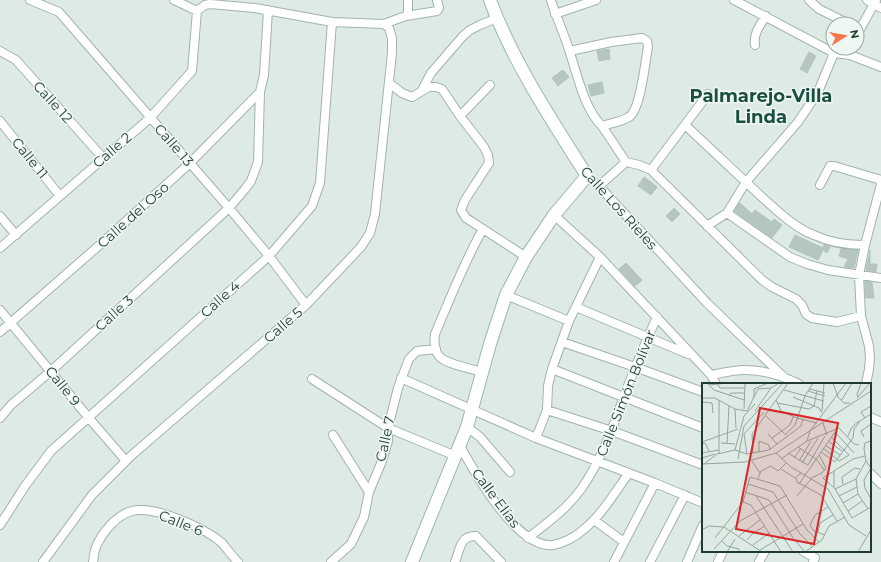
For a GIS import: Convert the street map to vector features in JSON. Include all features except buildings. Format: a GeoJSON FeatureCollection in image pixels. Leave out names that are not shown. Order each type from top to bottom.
{"type":"FeatureCollection","features":[{"type":"Feature","properties":{"kind":"street","name":"Calle 13"},"geometry":{"type":"LineString","coordinates":[[30,0],[59,12],[189,164],[229,208],[269,256],[306,305]]}},
{"type":"Feature","properties":{"kind":"street"},"geometry":{"type":"LineString","coordinates":[[174,0],[197,11],[211,2],[255,4],[268,10],[332,22],[384,24],[406,16],[437,11],[437,0]]}},
{"type":"Feature","properties":{"kind":"street"},"geometry":{"type":"LineString","coordinates":[[406,16],[408,12],[408,0]]}},
{"type":"Feature","properties":{"kind":"street","name":"Calle Los Rieles"},"geometry":{"type":"LineString","coordinates":[[490,0],[497,18],[550,117],[587,176],[599,186],[707,303],[788,381]]}},
{"type":"Feature","properties":{"kind":"street"},"geometry":{"type":"LineString","coordinates":[[551,0],[570,51],[583,94],[597,122],[602,126],[626,162],[651,170],[762,280],[772,288],[796,299],[802,305],[806,314],[812,318],[837,322],[861,316]]}},
{"type":"Feature","properties":{"kind":"street"},"geometry":{"type":"LineString","coordinates":[[555,14],[596,0]]}},
{"type":"Feature","properties":{"kind":"street"},"geometry":{"type":"LineString","coordinates":[[734,0],[825,48]]}},
{"type":"Feature","properties":{"kind":"street"},"geometry":{"type":"LineString","coordinates":[[809,0],[819,9],[833,16]]}},
{"type":"Feature","properties":{"kind":"street"},"geometry":{"type":"LineString","coordinates":[[865,19],[874,3]]}},
{"type":"Feature","properties":{"kind":"street","name":"Calle 3"},"geometry":{"type":"LineString","coordinates":[[0,418],[11,405],[229,208],[251,181],[258,162],[260,92],[264,75],[268,10]]}},
{"type":"Feature","properties":{"kind":"street","name":"Calle 2"},"geometry":{"type":"LineString","coordinates":[[0,248],[150,118],[192,71],[197,11]]}},
{"type":"Feature","properties":{"kind":"street"},"geometry":{"type":"LineString","coordinates":[[755,45],[755,33],[766,16]]}},
{"type":"Feature","properties":{"kind":"street"},"geometry":{"type":"LineString","coordinates":[[422,90],[431,73],[463,36],[470,30],[497,18]]}},
{"type":"Feature","properties":{"kind":"street","name":"Calle 4"},"geometry":{"type":"LineString","coordinates":[[0,525],[25,486],[51,451],[269,256],[312,206],[320,183],[332,22]]}},
{"type":"Feature","properties":{"kind":"street","name":"Calle 5"},"geometry":{"type":"LineString","coordinates":[[42,562],[92,495],[126,461],[306,305],[361,247],[370,233],[376,214],[392,53],[392,38],[389,28],[384,24]]}},
{"type":"Feature","properties":{"kind":"street"},"geometry":{"type":"LineString","coordinates":[[570,51],[611,42],[642,38],[647,41],[648,47],[639,98],[632,114],[628,117],[602,126]]}},
{"type":"Feature","properties":{"kind":"street","name":"Calle 12"},"geometry":{"type":"LineString","coordinates":[[0,51],[16,60],[103,158]]}},
{"type":"Feature","properties":{"kind":"street"},"geometry":{"type":"LineString","coordinates":[[707,226],[727,213],[746,182],[798,122],[818,92],[833,56]]}},
{"type":"Feature","properties":{"kind":"street"},"geometry":{"type":"LineString","coordinates":[[860,56],[881,68]]}},
{"type":"Feature","properties":{"kind":"street"},"geometry":{"type":"LineString","coordinates":[[389,83],[402,93],[412,97],[429,87],[442,89],[460,116],[484,147],[488,155],[489,163],[465,200],[461,210],[466,218],[526,257]]}},
{"type":"Feature","properties":{"kind":"street"},"geometry":{"type":"LineString","coordinates":[[460,116],[490,85]]}},
{"type":"Feature","properties":{"kind":"street","name":"Calle del Oso"},"geometry":{"type":"LineString","coordinates":[[0,332],[189,164],[260,92]]}},
{"type":"Feature","properties":{"kind":"street"},"geometry":{"type":"LineString","coordinates":[[651,170],[686,126],[708,94]]}},
{"type":"Feature","properties":{"kind":"street","name":"Calle 11"},"geometry":{"type":"LineString","coordinates":[[0,121],[60,196]]}},
{"type":"Feature","properties":{"kind":"street"},"geometry":{"type":"LineString","coordinates":[[686,126],[780,213],[802,229],[812,235],[837,244],[865,245]]}},
{"type":"Feature","properties":{"kind":"street"},"geometry":{"type":"LineString","coordinates":[[599,186],[626,162]]}},
{"type":"Feature","properties":{"kind":"street"},"geometry":{"type":"LineString","coordinates":[[820,185],[830,166],[881,180]]}},
{"type":"Feature","properties":{"kind":"street"},"geometry":{"type":"LineString","coordinates":[[412,562],[467,427],[490,344],[506,295],[526,257],[554,215],[587,176]]}},
{"type":"Feature","properties":{"kind":"street"},"geometry":{"type":"LineString","coordinates":[[866,383],[870,358],[869,346],[861,316],[859,275],[865,245],[881,184]]}},
{"type":"Feature","properties":{"kind":"street"},"geometry":{"type":"LineString","coordinates":[[727,213],[790,257],[828,270],[881,278]]}},
{"type":"Feature","properties":{"kind":"street"},"geometry":{"type":"LineString","coordinates":[[554,215],[600,257],[657,317],[690,355],[711,376],[715,383]]}},
{"type":"Feature","properties":{"kind":"street"},"geometry":{"type":"LineString","coordinates":[[0,216],[16,235]]}},
{"type":"Feature","properties":{"kind":"street"},"geometry":{"type":"LineString","coordinates":[[483,229],[460,274],[435,334],[434,342],[439,356],[446,360],[483,372]]}},
{"type":"Feature","properties":{"kind":"street"},"geometry":{"type":"LineString","coordinates":[[536,438],[547,410],[548,386],[552,369],[569,321],[600,257]]}},
{"type":"Feature","properties":{"kind":"street"},"geometry":{"type":"LineString","coordinates":[[506,295],[569,321]]}},
{"type":"Feature","properties":{"kind":"street"},"geometry":{"type":"LineString","coordinates":[[576,307],[690,355]]}},
{"type":"Feature","properties":{"kind":"street","name":"Calle 9"},"geometry":{"type":"LineString","coordinates":[[0,310],[126,461]]}},
{"type":"Feature","properties":{"kind":"street","name":"Calle Simón Bolívar"},"geometry":{"type":"LineString","coordinates":[[528,538],[568,504],[582,488],[598,461],[612,431],[624,397],[657,317]]}},
{"type":"Feature","properties":{"kind":"street"},"geometry":{"type":"LineString","coordinates":[[562,342],[702,392]]}},
{"type":"Feature","properties":{"kind":"street","name":"Calle 7"},"geometry":{"type":"LineString","coordinates":[[331,562],[351,544],[364,517],[369,492],[382,461],[388,441],[388,428],[392,407],[409,359],[417,351],[436,349]]}},
{"type":"Feature","properties":{"kind":"street"},"geometry":{"type":"LineString","coordinates":[[552,369],[702,428]]}},
{"type":"Feature","properties":{"kind":"street"},"geometry":{"type":"LineString","coordinates":[[711,376],[744,370],[758,372],[788,381]]}},
{"type":"Feature","properties":{"kind":"street"},"geometry":{"type":"LineString","coordinates":[[401,378],[472,411],[536,438],[702,503]]}},
{"type":"Feature","properties":{"kind":"street"},"geometry":{"type":"LineString","coordinates":[[312,379],[388,428],[458,451]]}},
{"type":"Feature","properties":{"kind":"street"},"geometry":{"type":"LineString","coordinates":[[547,410],[612,431],[702,465]]}},
{"type":"Feature","properties":{"kind":"street"},"geometry":{"type":"LineString","coordinates":[[871,417],[881,422]]}},
{"type":"Feature","properties":{"kind":"street"},"geometry":{"type":"LineString","coordinates":[[467,427],[480,437],[510,472]]}},
{"type":"Feature","properties":{"kind":"street"},"geometry":{"type":"LineString","coordinates":[[333,435],[369,492]]}},
{"type":"Feature","properties":{"kind":"street","name":"Calle Elías"},"geometry":{"type":"LineString","coordinates":[[458,451],[512,524],[528,538],[552,545],[574,537],[594,520],[629,473]]}},
{"type":"Feature","properties":{"kind":"street"},"geometry":{"type":"LineString","coordinates":[[871,474],[881,484]]}},
{"type":"Feature","properties":{"kind":"street"},"geometry":{"type":"LineString","coordinates":[[614,562],[655,483]]}},
{"type":"Feature","properties":{"kind":"street"},"geometry":{"type":"LineString","coordinates":[[650,562],[685,495]]}},
{"type":"Feature","properties":{"kind":"street","name":"Calle 6"},"geometry":{"type":"LineString","coordinates":[[93,562],[96,547],[106,531],[118,518],[132,511],[151,512],[171,516],[192,524],[221,543],[238,562]]}},
{"type":"Feature","properties":{"kind":"street"},"geometry":{"type":"LineString","coordinates":[[594,520],[624,542]]}},
{"type":"Feature","properties":{"kind":"street"},"geometry":{"type":"LineString","coordinates":[[687,562],[702,527]]}},
{"type":"Feature","properties":{"kind":"street"},"geometry":{"type":"LineString","coordinates":[[455,562],[463,541],[470,536],[476,536],[501,562]]}},
{"type":"Feature","properties":{"kind":"street"},"geometry":{"type":"LineString","coordinates":[[718,562],[723,552]]}},
{"type":"Feature","properties":{"kind":"street"},"geometry":{"type":"LineString","coordinates":[[759,562],[764,552]]}},
{"type":"Feature","properties":{"kind":"street"},"geometry":{"type":"LineString","coordinates":[[804,552],[816,561]]}},
{"type":"Feature","properties":{"kind":"street"},"geometry":{"type":"LineString","coordinates":[[812,552],[816,561]]}},
{"type":"Feature","properties":{"kind":"district","name":"Palmarejo-Villa Linda"},"geometry":{"type":"Point","coordinates":[761,106]}}]}
